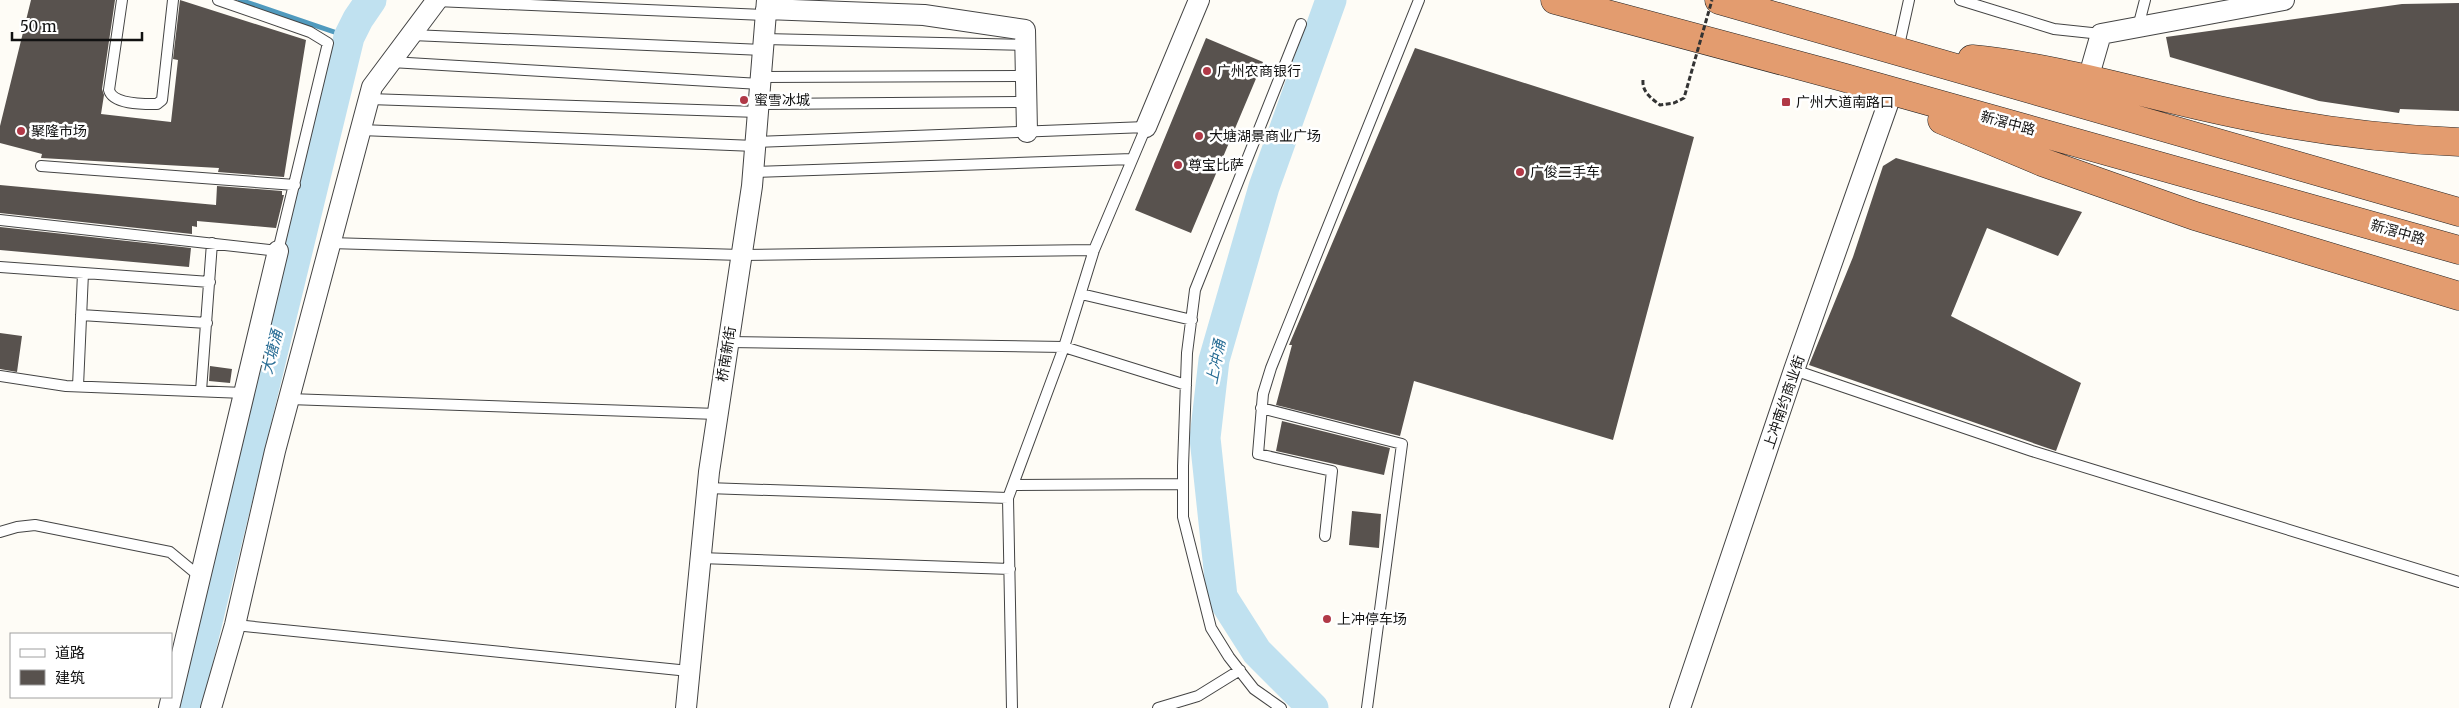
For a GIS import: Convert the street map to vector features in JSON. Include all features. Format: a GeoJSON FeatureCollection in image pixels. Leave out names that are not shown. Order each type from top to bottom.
{"type":"FeatureCollection","features":[{"type":"Feature","properties":{"kind":"highway","name":"新滘中路"},"geometry":{"type":"LineString","coordinates":[[1555,0],[1842,77],[2459,250]]}},
{"type":"Feature","properties":{"kind":"highway"},"geometry":{"type":"LineString","coordinates":[[1719,0],[2459,212]]}},
{"type":"Feature","properties":{"kind":"highway"},"geometry":{"type":"LineString","coordinates":[[1898,51],[1995,62],[2088,79],[2361,143],[2459,161]]}},
{"type":"Feature","properties":{"kind":"highway"},"geometry":{"type":"LineString","coordinates":[[1898,51],[1996,69],[2061,84],[2459,196]]}},
{"type":"Feature","properties":{"kind":"highway"},"geometry":{"type":"LineString","coordinates":[[1842,77],[2042,162],[2194,216],[2459,296]]}},
{"type":"Feature","properties":{"kind":"highway"},"geometry":{"type":"LineString","coordinates":[[2240,115],[2375,136],[2459,142]]}},
{"type":"Feature","properties":{"kind":"street"},"geometry":{"type":"LineString","coordinates":[[211,708],[235,625],[289,398],[372,87],[436,0]]}},
{"type":"Feature","properties":{"kind":"street"},"geometry":{"type":"LineString","coordinates":[[1146,127],[1199,0]]}},
{"type":"Feature","properties":{"kind":"street"},"geometry":{"type":"LineString","coordinates":[[2088,79],[2101,34],[2284,0]]}},
{"type":"Feature","properties":{"kind":"street"},"geometry":{"type":"LineString","coordinates":[[766,8],[924,15],[1025,30],[1027,45],[1027,132]]}},
{"type":"Feature","properties":{"kind":"street","name":"桥南新街"},"geometry":{"type":"LineString","coordinates":[[686,708],[707,488],[753,172],[766,8]]}},
{"type":"Feature","properties":{"kind":"street","name":"上冲南约商业街"},"geometry":{"type":"LineString","coordinates":[[1680,708],[1794,370],[1890,98]]}},
{"type":"Feature","properties":{"kind":"street"},"geometry":{"type":"LineString","coordinates":[[172,695],[278,251]]}},
{"type":"Feature","properties":{"kind":"lane"},"geometry":{"type":"LineString","coordinates":[[122,0],[109,90],[110,95],[114,98],[139,103],[157,104],[162,100],[173,0]]}},
{"type":"Feature","properties":{"kind":"lane"},"geometry":{"type":"LineString","coordinates":[[0,220],[278,251],[328,43],[303,30],[218,0]]}},
{"type":"Feature","properties":{"kind":"lane"},"geometry":{"type":"LineString","coordinates":[[436,0],[766,8]]}},
{"type":"Feature","properties":{"kind":"lane"},"geometry":{"type":"LineString","coordinates":[[1325,536],[1332,471],[1258,454],[1261,408],[1271,368],[1419,0]]}},
{"type":"Feature","properties":{"kind":"lane"},"geometry":{"type":"LineString","coordinates":[[1898,51],[1909,0]]}},
{"type":"Feature","properties":{"kind":"lane"},"geometry":{"type":"LineString","coordinates":[[1960,0],[2054,30],[2101,34]]}},
{"type":"Feature","properties":{"kind":"lane"},"geometry":{"type":"LineString","coordinates":[[2138,27],[2144,0]]}},
{"type":"Feature","properties":{"kind":"lane"},"geometry":{"type":"LineString","coordinates":[[1280,708],[1254,688],[1210,628],[1183,517],[1186,385],[1195,290],[1301,24]]}},
{"type":"Feature","properties":{"kind":"lane"},"geometry":{"type":"LineString","coordinates":[[411,35],[763,44],[1027,45]]}},
{"type":"Feature","properties":{"kind":"lane"},"geometry":{"type":"LineString","coordinates":[[391,62],[759,94],[1027,76]]}},
{"type":"Feature","properties":{"kind":"lane"},"geometry":{"type":"LineString","coordinates":[[369,99],[759,94],[1027,102]]}},
{"type":"Feature","properties":{"kind":"lane"},"geometry":{"type":"LineString","coordinates":[[361,130],[755,144],[1146,127],[1094,250],[1064,346],[1008,498],[1012,708]]}},
{"type":"Feature","properties":{"kind":"lane"},"geometry":{"type":"LineString","coordinates":[[753,172],[1132,159]]}},
{"type":"Feature","properties":{"kind":"lane"},"geometry":{"type":"LineString","coordinates":[[41,166],[295,185]]}},
{"type":"Feature","properties":{"kind":"lane"},"geometry":{"type":"LineString","coordinates":[[330,243],[741,255],[1094,250]]}},
{"type":"Feature","properties":{"kind":"lane"},"geometry":{"type":"LineString","coordinates":[[201,391],[212,244]]}},
{"type":"Feature","properties":{"kind":"lane"},"geometry":{"type":"LineString","coordinates":[[0,267],[210,282]]}},
{"type":"Feature","properties":{"kind":"lane"},"geometry":{"type":"LineString","coordinates":[[78,386],[83,274]]}},
{"type":"Feature","properties":{"kind":"lane"},"geometry":{"type":"LineString","coordinates":[[1080,294],[1192,320]]}},
{"type":"Feature","properties":{"kind":"lane"},"geometry":{"type":"LineString","coordinates":[[81,315],[207,323]]}},
{"type":"Feature","properties":{"kind":"lane"},"geometry":{"type":"LineString","coordinates":[[728,342],[1064,346],[1186,385]]}},
{"type":"Feature","properties":{"kind":"lane"},"geometry":{"type":"LineString","coordinates":[[1794,370],[2032,452],[2459,582]]}},
{"type":"Feature","properties":{"kind":"lane"},"geometry":{"type":"LineString","coordinates":[[0,376],[78,386],[244,393]]}},
{"type":"Feature","properties":{"kind":"lane"},"geometry":{"type":"LineString","coordinates":[[289,398],[717,414]]}},
{"type":"Feature","properties":{"kind":"lane"},"geometry":{"type":"LineString","coordinates":[[1261,408],[1402,444],[1371,707]]}},
{"type":"Feature","properties":{"kind":"lane"},"geometry":{"type":"LineString","coordinates":[[1013,485],[1183,484]]}},
{"type":"Feature","properties":{"kind":"lane"},"geometry":{"type":"LineString","coordinates":[[707,488],[1008,498]]}},
{"type":"Feature","properties":{"kind":"lane"},"geometry":{"type":"LineString","coordinates":[[0,532],[17,527],[35,525],[170,552],[200,576]]}},
{"type":"Feature","properties":{"kind":"lane"},"geometry":{"type":"LineString","coordinates":[[700,558],[1010,569]]}},
{"type":"Feature","properties":{"kind":"lane"},"geometry":{"type":"LineString","coordinates":[[235,625],[689,672]]}},
{"type":"Feature","properties":{"kind":"lane"},"geometry":{"type":"LineString","coordinates":[[1158,708],[1198,696],[1240,670]]}},
{"type":"Feature","properties":{"kind":"path"},"geometry":{"type":"LineString","coordinates":[[1643,80],[1648,96],[1660,105],[1674,103],[1684,98],[1712,0]]}},
{"type":"Feature","properties":{"kind":"building"},"geometry":{"type":"Polygon","coordinates":[[[31,0],[115,0],[102,89],[104,95],[101,114],[171,122],[178,60],[173,59],[180,0],[306,40],[284,177],[218,172],[219,168],[41,158],[42,154],[0,143],[0,126],[31,0]]]}},
{"type":"Feature","properties":{"kind":"building"},"geometry":{"type":"Polygon","coordinates":[[[2459,3],[2459,111],[2400,109],[2399,113],[2319,101],[2170,57],[2166,37],[2402,4],[2459,3]]]}},
{"type":"Feature","properties":{"kind":"building","name":"大塘湖景商业广场"},"geometry":{"type":"Polygon","coordinates":[[[1206,38],[1263,62],[1191,233],[1135,210],[1206,38]]]}},
{"type":"Feature","properties":{"kind":"building"},"geometry":{"type":"Polygon","coordinates":[[[1415,48],[1694,137],[1613,440],[1414,381],[1400,436],[1276,405],[1292,345],[1289,345],[1415,48]]]}},
{"type":"Feature","properties":{"kind":"building"},"geometry":{"type":"Polygon","coordinates":[[[1896,158],[2082,212],[2058,256],[1987,228],[1951,316],[2081,383],[2056,451],[1809,365],[1853,257],[1883,166],[1896,158]]]}},
{"type":"Feature","properties":{"kind":"building"},"geometry":{"type":"Polygon","coordinates":[[[0,185],[216,205],[217,186],[282,191],[282,195],[284,195],[276,228],[197,221],[197,227],[192,226],[192,234],[0,213],[0,185]]]}},
{"type":"Feature","properties":{"kind":"building"},"geometry":{"type":"Polygon","coordinates":[[[0,227],[191,248],[189,267],[0,250],[0,227]]]}},
{"type":"Feature","properties":{"kind":"building"},"geometry":{"type":"Polygon","coordinates":[[[0,333],[22,336],[17,372],[0,369],[0,333]]]}},
{"type":"Feature","properties":{"kind":"building"},"geometry":{"type":"Polygon","coordinates":[[[210,366],[232,369],[230,383],[209,381],[210,366]]]}},
{"type":"Feature","properties":{"kind":"building"},"geometry":{"type":"Polygon","coordinates":[[[1282,421],[1390,448],[1384,475],[1276,451],[1282,421]]]}},
{"type":"Feature","properties":{"kind":"building"},"geometry":{"type":"Polygon","coordinates":[[[1352,511],[1381,514],[1379,548],[1349,545],[1352,511]]]}},
{"type":"Feature","properties":{"kind":"waterway"},"geometry":{"type":"LineString","coordinates":[[240,0],[349,37]]}},
{"type":"Feature","properties":{"kind":"waterway","name":"大塘涌"},"geometry":{"type":"LineString","coordinates":[[186,708],[349,37],[371,0]]}},
{"type":"Feature","properties":{"kind":"waterway","name":"上冲涌"},"geometry":{"type":"LineString","coordinates":[[1313,708],[1257,652],[1222,597],[1205,438],[1214,360],[1264,187],[1331,0]]}},
{"type":"Feature","properties":{"kind":"place","name":"广州农商银行"},"geometry":{"type":"Point","coordinates":[1207,71]}},
{"type":"Feature","properties":{"kind":"place","name":"蜜雪冰城"},"geometry":{"type":"Point","coordinates":[744,100]}},
{"type":"Feature","properties":{"kind":"place","name":"广州大道南路口"},"geometry":{"type":"Point","coordinates":[1786,102]}},
{"type":"Feature","properties":{"kind":"place","name":"聚隆市场"},"geometry":{"type":"Point","coordinates":[21,131]}},
{"type":"Feature","properties":{"kind":"place","name":"大塘湖景商业广场"},"geometry":{"type":"Point","coordinates":[1199,136]}},
{"type":"Feature","properties":{"kind":"place","name":"尊宝比萨"},"geometry":{"type":"Point","coordinates":[1178,165]}},
{"type":"Feature","properties":{"kind":"place","name":"广俊二手车"},"geometry":{"type":"Point","coordinates":[1520,172]}},
{"type":"Feature","properties":{"kind":"place","name":"上冲停车场"},"geometry":{"type":"Point","coordinates":[1327,619]}}]}
